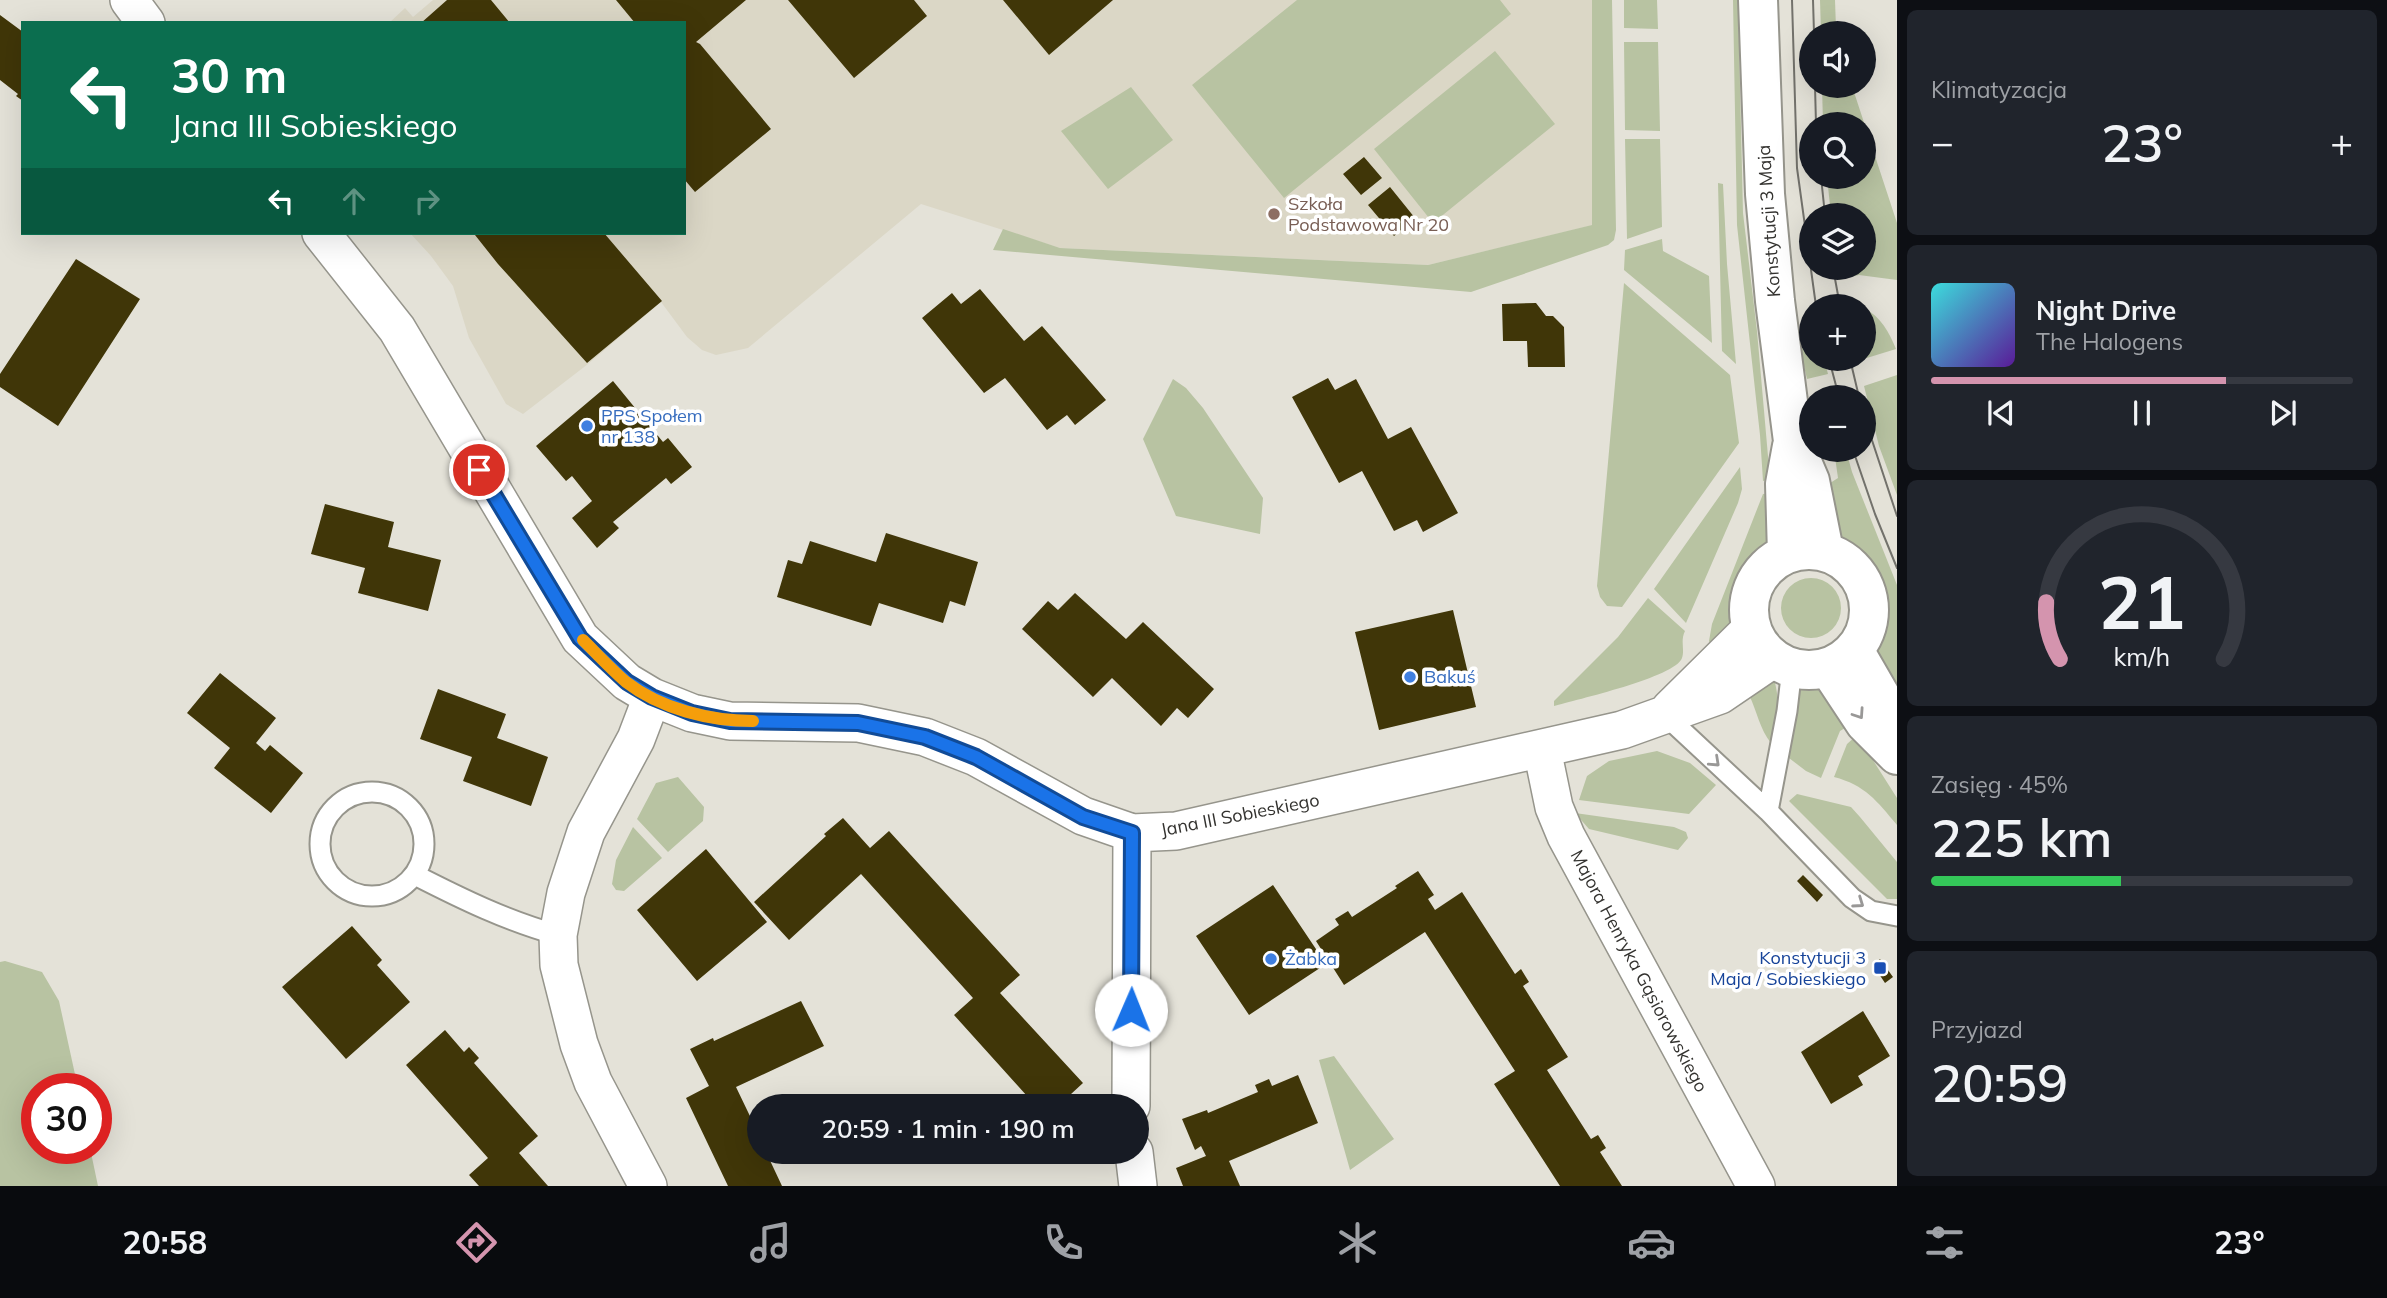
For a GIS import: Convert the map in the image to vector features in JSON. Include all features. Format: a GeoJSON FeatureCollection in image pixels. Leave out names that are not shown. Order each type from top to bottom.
{"type":"FeatureCollection","features":[{"type":"Feature","properties":{"kind":"street"},"geometry":{"type":"LineString","coordinates":[[129,0],[145,21]]}},
{"type":"Feature","properties":{"kind":"street","name":"Konstytucji 3 Maja"},"geometry":{"type":"LineString","coordinates":[[1758,0],[1765,194],[1775,301],[1793,441],[1810,481],[1806,552]]}},
{"type":"Feature","properties":{"kind":"street","name":"Jana III Sobieskiego"},"geometry":{"type":"LineString","coordinates":[[323,235],[397,329],[580,638],[627,682],[652,697],[692,713],[730,721],[858,723],[925,737],[976,757],[1083,817],[1132,833],[1176,831],[1622,730],[1665,715],[1800,655]]}},
{"type":"Feature","properties":{"kind":"street"},"geometry":{"type":"LineString","coordinates":[[1800,655],[1865,633],[1870,613],[1867,592],[1857,574],[1843,560],[1806,552],[1768,566],[1754,584],[1749,606],[1897,755]]}},
{"type":"Feature","properties":{"kind":"street"},"geometry":{"type":"LineString","coordinates":[[1800,655],[1888,709],[1897,745]]}},
{"type":"Feature","properties":{"kind":"street"},"geometry":{"type":"LineString","coordinates":[[648,1186],[588,1069],[579,1044],[559,965],[558,935],[566,893],[586,832],[636,739],[652,697]]}},
{"type":"Feature","properties":{"kind":"street","name":"Majora Henryka Gąsiorowskiego"},"geometry":{"type":"LineString","coordinates":[[1542,749],[1554,807],[1566,836],[1756,1186]]}},
{"type":"Feature","properties":{"kind":"street"},"geometry":{"type":"LineString","coordinates":[[1131,1094],[1132,833]]}},
{"type":"Feature","properties":{"kind":"street"},"geometry":{"type":"LineString","coordinates":[[1135,1164],[1138,1186]]}},
{"type":"Feature","properties":{"kind":"lane"},"geometry":{"type":"LineString","coordinates":[[1768,811],[1800,655]]}},
{"type":"Feature","properties":{"kind":"lane"},"geometry":{"type":"LineString","coordinates":[[1665,715],[1768,811],[1852,898],[1871,911],[1896,918]]}},
{"type":"Feature","properties":{"kind":"lane"},"geometry":{"type":"LineString","coordinates":[[367,791],[396,797],[418,818],[424,847],[415,875],[391,893],[362,896],[335,883],[320,857],[321,827],[339,803],[367,791]]}},
{"type":"Feature","properties":{"kind":"lane"},"geometry":{"type":"LineString","coordinates":[[415,875],[489,913],[558,935]]}},
{"type":"Feature","properties":{"kind":"shaded area","name":"Szkoła Podstawowa Nr 20"},"geometry":{"type":"Polygon","coordinates":[[[433,0],[1592,0],[1593,225],[1428,265],[1060,248],[921,204],[748,348],[716,355],[702,350],[687,337],[661,302],[588,364],[523,414],[506,404],[469,338],[453,286],[412,235],[686,235],[686,21],[391,21],[405,8],[413,17],[433,0]]]}},
{"type":"Feature","properties":{"kind":"green space"},"geometry":{"type":"Polygon","coordinates":[[[1297,0],[1500,0],[1511,14],[1284,198],[1192,85],[1297,0]]]}},
{"type":"Feature","properties":{"kind":"green space"},"geometry":{"type":"Polygon","coordinates":[[[1592,0],[1612,0],[1616,230],[1614,240],[1608,245],[1471,292],[993,250],[1003,229],[1060,248],[1428,265],[1592,225],[1592,0]]]}},
{"type":"Feature","properties":{"kind":"green space"},"geometry":{"type":"Polygon","coordinates":[[[1624,0],[1657,0],[1658,29],[1624,28],[1624,0]]]}},
{"type":"Feature","properties":{"kind":"green space"},"geometry":{"type":"Polygon","coordinates":[[[1733,0],[1738,0],[1743,213],[1770,479],[1763,481],[1737,225],[1733,0]]]}},
{"type":"Feature","properties":{"kind":"green space"},"geometry":{"type":"Polygon","coordinates":[[[1820,0],[1835,0],[1836,21],[1821,21],[1820,0]]]}},
{"type":"Feature","properties":{"kind":"green space"},"geometry":{"type":"Polygon","coordinates":[[[1624,42],[1658,42],[1660,131],[1625,130],[1624,42]]]}},
{"type":"Feature","properties":{"kind":"green space"},"geometry":{"type":"Polygon","coordinates":[[[1495,51],[1555,124],[1433,223],[1374,149],[1495,51]]]}},
{"type":"Feature","properties":{"kind":"green space"},"geometry":{"type":"Polygon","coordinates":[[[1131,87],[1173,140],[1108,189],[1061,131],[1131,87]]]}},
{"type":"Feature","properties":{"kind":"green space"},"geometry":{"type":"Polygon","coordinates":[[[1822,98],[1856,98],[1861,112],[1823,112],[1822,98]]]}},
{"type":"Feature","properties":{"kind":"green space"},"geometry":{"type":"Polygon","coordinates":[[[1625,139],[1660,139],[1662,227],[1627,239],[1625,139]]]}},
{"type":"Feature","properties":{"kind":"green space"},"geometry":{"type":"Polygon","coordinates":[[[1876,159],[1897,223],[1897,280],[1876,277],[1876,203],[1830,203],[1828,189],[1876,189],[1876,159]]]}},
{"type":"Feature","properties":{"kind":"green space"},"geometry":{"type":"Polygon","coordinates":[[[1718,183],[1723,184],[1736,364],[1722,351],[1718,183]]]}},
{"type":"Feature","properties":{"kind":"green space"},"geometry":{"type":"Polygon","coordinates":[[[1662,239],[1663,251],[1709,276],[1712,343],[1624,270],[1625,250],[1662,239]]]}},
{"type":"Feature","properties":{"kind":"green space"},"geometry":{"type":"Polygon","coordinates":[[[1624,283],[1730,375],[1739,443],[1622,607],[1607,606],[1600,597],[1597,586],[1624,283]]]}},
{"type":"Feature","properties":{"kind":"green space"},"geometry":{"type":"Polygon","coordinates":[[[1876,317],[1884,325],[1896,349],[1876,355],[1876,317]]]}},
{"type":"Feature","properties":{"kind":"green space"},"geometry":{"type":"Polygon","coordinates":[[[1805,371],[1827,371],[1828,374],[1807,379],[1805,371]]]}},
{"type":"Feature","properties":{"kind":"green space"},"geometry":{"type":"Polygon","coordinates":[[[1897,375],[1897,495],[1876,434],[1876,385],[1867,385],[1897,375]]]}},
{"type":"Feature","properties":{"kind":"green space"},"geometry":{"type":"Polygon","coordinates":[[[1173,379],[1186,388],[1203,408],[1263,498],[1260,534],[1176,516],[1143,439],[1173,379]]]}},
{"type":"Feature","properties":{"kind":"green space"},"geometry":{"type":"Polygon","coordinates":[[[1836,462],[1849,462],[1897,585],[1897,691],[1875,651],[1882,615],[1881,588],[1868,566],[1840,541],[1827,485],[1838,478],[1836,462]]]}},
{"type":"Feature","properties":{"kind":"green space"},"geometry":{"type":"Polygon","coordinates":[[[1740,467],[1742,489],[1738,503],[1686,623],[1654,589],[1740,467]]]}},
{"type":"Feature","properties":{"kind":"green space"},"geometry":{"type":"Polygon","coordinates":[[[1773,493],[1768,544],[1743,577],[1738,592],[1738,618],[1713,650],[1709,641],[1712,624],[1763,494],[1773,493]]]}},
{"type":"Feature","properties":{"kind":"green space"},"geometry":{"type":"Polygon","coordinates":[[[1805,578],[1817,578],[1836,591],[1841,608],[1839,620],[1828,633],[1817,638],[1805,638],[1786,625],[1781,614],[1781,602],[1794,583],[1805,578]]]}},
{"type":"Feature","properties":{"kind":"green space"},"geometry":{"type":"Polygon","coordinates":[[[1648,598],[1685,631],[1682,658],[1676,665],[1644,680],[1554,706],[1554,701],[1618,637],[1648,598]]]}},
{"type":"Feature","properties":{"kind":"green space"},"geometry":{"type":"Polygon","coordinates":[[[1774,679],[1777,711],[1771,743],[1749,695],[1774,679]]]}},
{"type":"Feature","properties":{"kind":"green space"},"geometry":{"type":"Polygon","coordinates":[[[1796,680],[1815,686],[1829,695],[1850,725],[1840,731],[1821,778],[1789,758],[1797,715],[1796,680]]]}},
{"type":"Feature","properties":{"kind":"green space"},"geometry":{"type":"Polygon","coordinates":[[[1857,735],[1897,798],[1897,825],[1862,789],[1834,777],[1847,744],[1857,735]]]}},
{"type":"Feature","properties":{"kind":"green space"},"geometry":{"type":"Polygon","coordinates":[[[1657,751],[1690,763],[1716,785],[1689,814],[1579,800],[1587,776],[1609,761],[1657,751]]]}},
{"type":"Feature","properties":{"kind":"green space"},"geometry":{"type":"Polygon","coordinates":[[[678,777],[704,807],[703,821],[668,852],[637,819],[656,783],[678,777]]]}},
{"type":"Feature","properties":{"kind":"green space"},"geometry":{"type":"Polygon","coordinates":[[[1797,794],[1851,807],[1897,862],[1897,899],[1887,899],[1789,801],[1797,794]]]}},
{"type":"Feature","properties":{"kind":"green space"},"geometry":{"type":"Polygon","coordinates":[[[1575,813],[1674,827],[1686,832],[1688,838],[1678,850],[1589,829],[1575,813]]]}},
{"type":"Feature","properties":{"kind":"green space"},"geometry":{"type":"Polygon","coordinates":[[[633,827],[662,858],[624,891],[616,890],[612,884],[616,860],[633,827]]]}},
{"type":"Feature","properties":{"kind":"green space"},"geometry":{"type":"Polygon","coordinates":[[[5,961],[42,972],[59,1001],[75,1073],[21,1073],[21,1164],[93,1164],[98,1186],[0,1186],[0,962],[5,961]]]}},
{"type":"Feature","properties":{"kind":"green space"},"geometry":{"type":"Polygon","coordinates":[[[1334,1056],[1394,1139],[1350,1170],[1319,1060],[1334,1056]]]}},
{"type":"Feature","properties":{"kind":"building"},"geometry":{"type":"Polygon","coordinates":[[[447,0],[491,0],[508,21],[423,21],[447,0]]]}},
{"type":"Feature","properties":{"kind":"building"},"geometry":{"type":"Polygon","coordinates":[[[616,0],[746,0],[696,42],[771,129],[695,192],[686,181],[686,21],[633,21],[616,0]]]}},
{"type":"Feature","properties":{"kind":"building"},"geometry":{"type":"Polygon","coordinates":[[[788,0],[914,0],[927,16],[854,78],[788,0]]]}},
{"type":"Feature","properties":{"kind":"building"},"geometry":{"type":"Polygon","coordinates":[[[1003,0],[1113,0],[1049,55],[1003,0]]]}},
{"type":"Feature","properties":{"kind":"building"},"geometry":{"type":"Polygon","coordinates":[[[0,15],[21,31],[21,100],[0,80],[0,15]]]}},
{"type":"Feature","properties":{"kind":"building"},"geometry":{"type":"Polygon","coordinates":[[[1364,157],[1382,178],[1361,195],[1343,174],[1364,157]]]}},
{"type":"Feature","properties":{"kind":"building"},"geometry":{"type":"Polygon","coordinates":[[[1390,187],[1415,218],[1394,236],[1368,205],[1390,187]]]}},
{"type":"Feature","properties":{"kind":"building"},"geometry":{"type":"Polygon","coordinates":[[[475,235],[606,235],[662,301],[587,363],[475,235]]]}},
{"type":"Feature","properties":{"kind":"building"},"geometry":{"type":"Polygon","coordinates":[[[76,259],[140,299],[58,426],[0,387],[0,374],[76,259]]]}},
{"type":"Feature","properties":{"kind":"building"},"geometry":{"type":"Polygon","coordinates":[[[980,289],[1024,341],[1042,326],[1106,400],[1075,425],[1067,415],[1047,430],[1005,378],[984,393],[922,318],[952,293],[961,304],[980,289]]]}},
{"type":"Feature","properties":{"kind":"building"},"geometry":{"type":"Polygon","coordinates":[[[1536,303],[1546,316],[1553,316],[1564,327],[1565,367],[1528,367],[1527,341],[1503,341],[1502,304],[1536,303]]]}},
{"type":"Feature","properties":{"kind":"building"},"geometry":{"type":"Polygon","coordinates":[[[1328,378],[1335,390],[1356,379],[1388,439],[1411,427],[1458,513],[1423,532],[1417,520],[1394,531],[1362,471],[1339,483],[1292,397],[1328,378]]]}},
{"type":"Feature","properties":{"kind":"building"},"geometry":{"type":"Polygon","coordinates":[[[613,381],[663,442],[668,438],[692,467],[671,484],[666,478],[613,522],[619,528],[597,548],[572,518],[592,501],[572,476],[566,481],[536,446],[613,381]]]}},
{"type":"Feature","properties":{"kind":"building"},"geometry":{"type":"Polygon","coordinates":[[[325,504],[394,522],[388,547],[441,560],[428,611],[358,593],[365,568],[311,554],[325,504]]]}},
{"type":"Feature","properties":{"kind":"building"},"geometry":{"type":"Polygon","coordinates":[[[886,533],[978,562],[965,606],[950,601],[943,623],[879,603],[871,626],[777,597],[788,560],[802,564],[810,541],[876,562],[886,533]]]}},
{"type":"Feature","properties":{"kind":"building"},"geometry":{"type":"Polygon","coordinates":[[[1075,593],[1126,639],[1143,622],[1214,689],[1188,718],[1177,708],[1161,726],[1112,678],[1093,697],[1022,629],[1048,601],[1058,610],[1075,593]]]}},
{"type":"Feature","properties":{"kind":"building"},"geometry":{"type":"Polygon","coordinates":[[[1453,610],[1476,707],[1379,730],[1355,632],[1453,610]]]}},
{"type":"Feature","properties":{"kind":"building"},"geometry":{"type":"Polygon","coordinates":[[[220,673],[276,718],[256,743],[265,751],[270,745],[303,773],[271,813],[214,768],[230,748],[187,713],[220,673]]]}},
{"type":"Feature","properties":{"kind":"building"},"geometry":{"type":"Polygon","coordinates":[[[438,689],[506,714],[497,738],[548,757],[531,806],[463,781],[472,757],[420,739],[438,689]]]}},
{"type":"Feature","properties":{"kind":"building"},"geometry":{"type":"Polygon","coordinates":[[[843,818],[870,848],[889,831],[1020,975],[1000,993],[1083,1083],[1071,1094],[1025,1094],[954,1015],[973,998],[861,874],[789,940],[754,902],[826,836],[824,834],[843,818]]]}},
{"type":"Feature","properties":{"kind":"building"},"geometry":{"type":"Polygon","coordinates":[[[706,849],[767,922],[697,981],[637,910],[706,849]]]}},
{"type":"Feature","properties":{"kind":"building"},"geometry":{"type":"Polygon","coordinates":[[[1418,871],[1434,895],[1428,899],[1435,910],[1462,892],[1515,974],[1521,969],[1529,982],[1523,986],[1568,1057],[1547,1070],[1591,1139],[1598,1135],[1606,1148],[1600,1152],[1622,1186],[1560,1186],[1494,1084],[1515,1071],[1425,932],[1344,985],[1316,941],[1339,925],[1335,919],[1348,911],[1352,917],[1418,871]]]}},
{"type":"Feature","properties":{"kind":"building"},"geometry":{"type":"Polygon","coordinates":[[[1803,875],[1823,895],[1817,902],[1797,881],[1803,875]]]}},
{"type":"Feature","properties":{"kind":"building"},"geometry":{"type":"Polygon","coordinates":[[[1273,885],[1326,964],[1249,1015],[1196,936],[1273,885]]]}},
{"type":"Feature","properties":{"kind":"building"},"geometry":{"type":"Polygon","coordinates":[[[352,926],[382,960],[377,965],[410,1002],[346,1059],[282,987],[352,926]]]}},
{"type":"Feature","properties":{"kind":"building"},"geometry":{"type":"Polygon","coordinates":[[[1880,959],[1893,977],[1885,983],[1873,965],[1880,959]]]}},
{"type":"Feature","properties":{"kind":"building"},"geometry":{"type":"Polygon","coordinates":[[[801,1001],[824,1046],[736,1087],[747,1110],[747,1164],[772,1164],[782,1186],[728,1186],[686,1098],[709,1086],[690,1049],[713,1038],[714,1041],[801,1001]]]}},
{"type":"Feature","properties":{"kind":"building"},"geometry":{"type":"Polygon","coordinates":[[[1863,1011],[1890,1056],[1858,1076],[1863,1085],[1831,1104],[1801,1052],[1863,1011]]]}},
{"type":"Feature","properties":{"kind":"building"},"geometry":{"type":"Polygon","coordinates":[[[445,1030],[464,1052],[469,1047],[479,1058],[474,1063],[538,1136],[519,1153],[548,1186],[479,1186],[469,1175],[488,1158],[406,1065],[445,1030]]]}},
{"type":"Feature","properties":{"kind":"building"},"geometry":{"type":"Polygon","coordinates":[[[1298,1075],[1318,1123],[1229,1161],[1240,1186],[1183,1186],[1176,1168],[1206,1156],[1201,1146],[1195,1150],[1182,1119],[1207,1110],[1208,1113],[1258,1092],[1255,1085],[1269,1079],[1272,1086],[1298,1075]]]}},
{"type":"Feature","properties":{"kind":"tram line"},"geometry":{"type":"LineString","coordinates":[[1792,0],[1797,168],[1814,294]]}},
{"type":"Feature","properties":{"kind":"tram line"},"geometry":{"type":"LineString","coordinates":[[1813,0],[1814,21]]}},
{"type":"Feature","properties":{"kind":"tram line"},"geometry":{"type":"LineString","coordinates":[[1815,98],[1816,112]]}},
{"type":"Feature","properties":{"kind":"tram line"},"geometry":{"type":"LineString","coordinates":[[1822,189],[1824,203]]}},
{"type":"Feature","properties":{"kind":"tram line"},"geometry":{"type":"LineString","coordinates":[[1835,280],[1838,294]]}},
{"type":"Feature","properties":{"kind":"tram line"},"geometry":{"type":"LineString","coordinates":[[1832,371],[1836,385]]}},
{"type":"Feature","properties":{"kind":"tram line"},"geometry":{"type":"LineString","coordinates":[[1853,371],[1856,385]]}},
{"type":"Feature","properties":{"kind":"tram line"},"geometry":{"type":"LineString","coordinates":[[1876,452],[1897,516]]}},
{"type":"Feature","properties":{"kind":"tram line"},"geometry":{"type":"LineString","coordinates":[[1857,462],[1897,568]]}},
{"type":"Feature","properties":{"kind":"slow traffic"},"geometry":{"type":"LineString","coordinates":[[583,640],[627,682],[652,697],[692,713],[730,721],[753,721]]}},
{"type":"Feature","properties":{"kind":"place","name":"Szkoła Podstawowa Nr 20"},"geometry":{"type":"Point","coordinates":[1274,214]}},
{"type":"Feature","properties":{"kind":"place","name":"PPS Społem nr 138"},"geometry":{"type":"Point","coordinates":[587,426]}},
{"type":"Feature","properties":{"kind":"place","name":"Bakuś"},"geometry":{"type":"Point","coordinates":[1410,677]}},
{"type":"Feature","properties":{"kind":"place","name":"Żabka"},"geometry":{"type":"Point","coordinates":[1271,959]}},
{"type":"Feature","properties":{"kind":"place","name":"Konstytucji 3 Maja / Sobieskiego"},"geometry":{"type":"Point","coordinates":[1880,968]}},
{"type":"Feature","properties":{"kind":"route"},"geometry":{"type":"LineString","coordinates":[[479,470],[580,638],[627,682],[652,697],[692,713],[730,721],[858,723],[925,737],[976,757],[1083,817],[1132,833],[1131,1010]]}}]}
